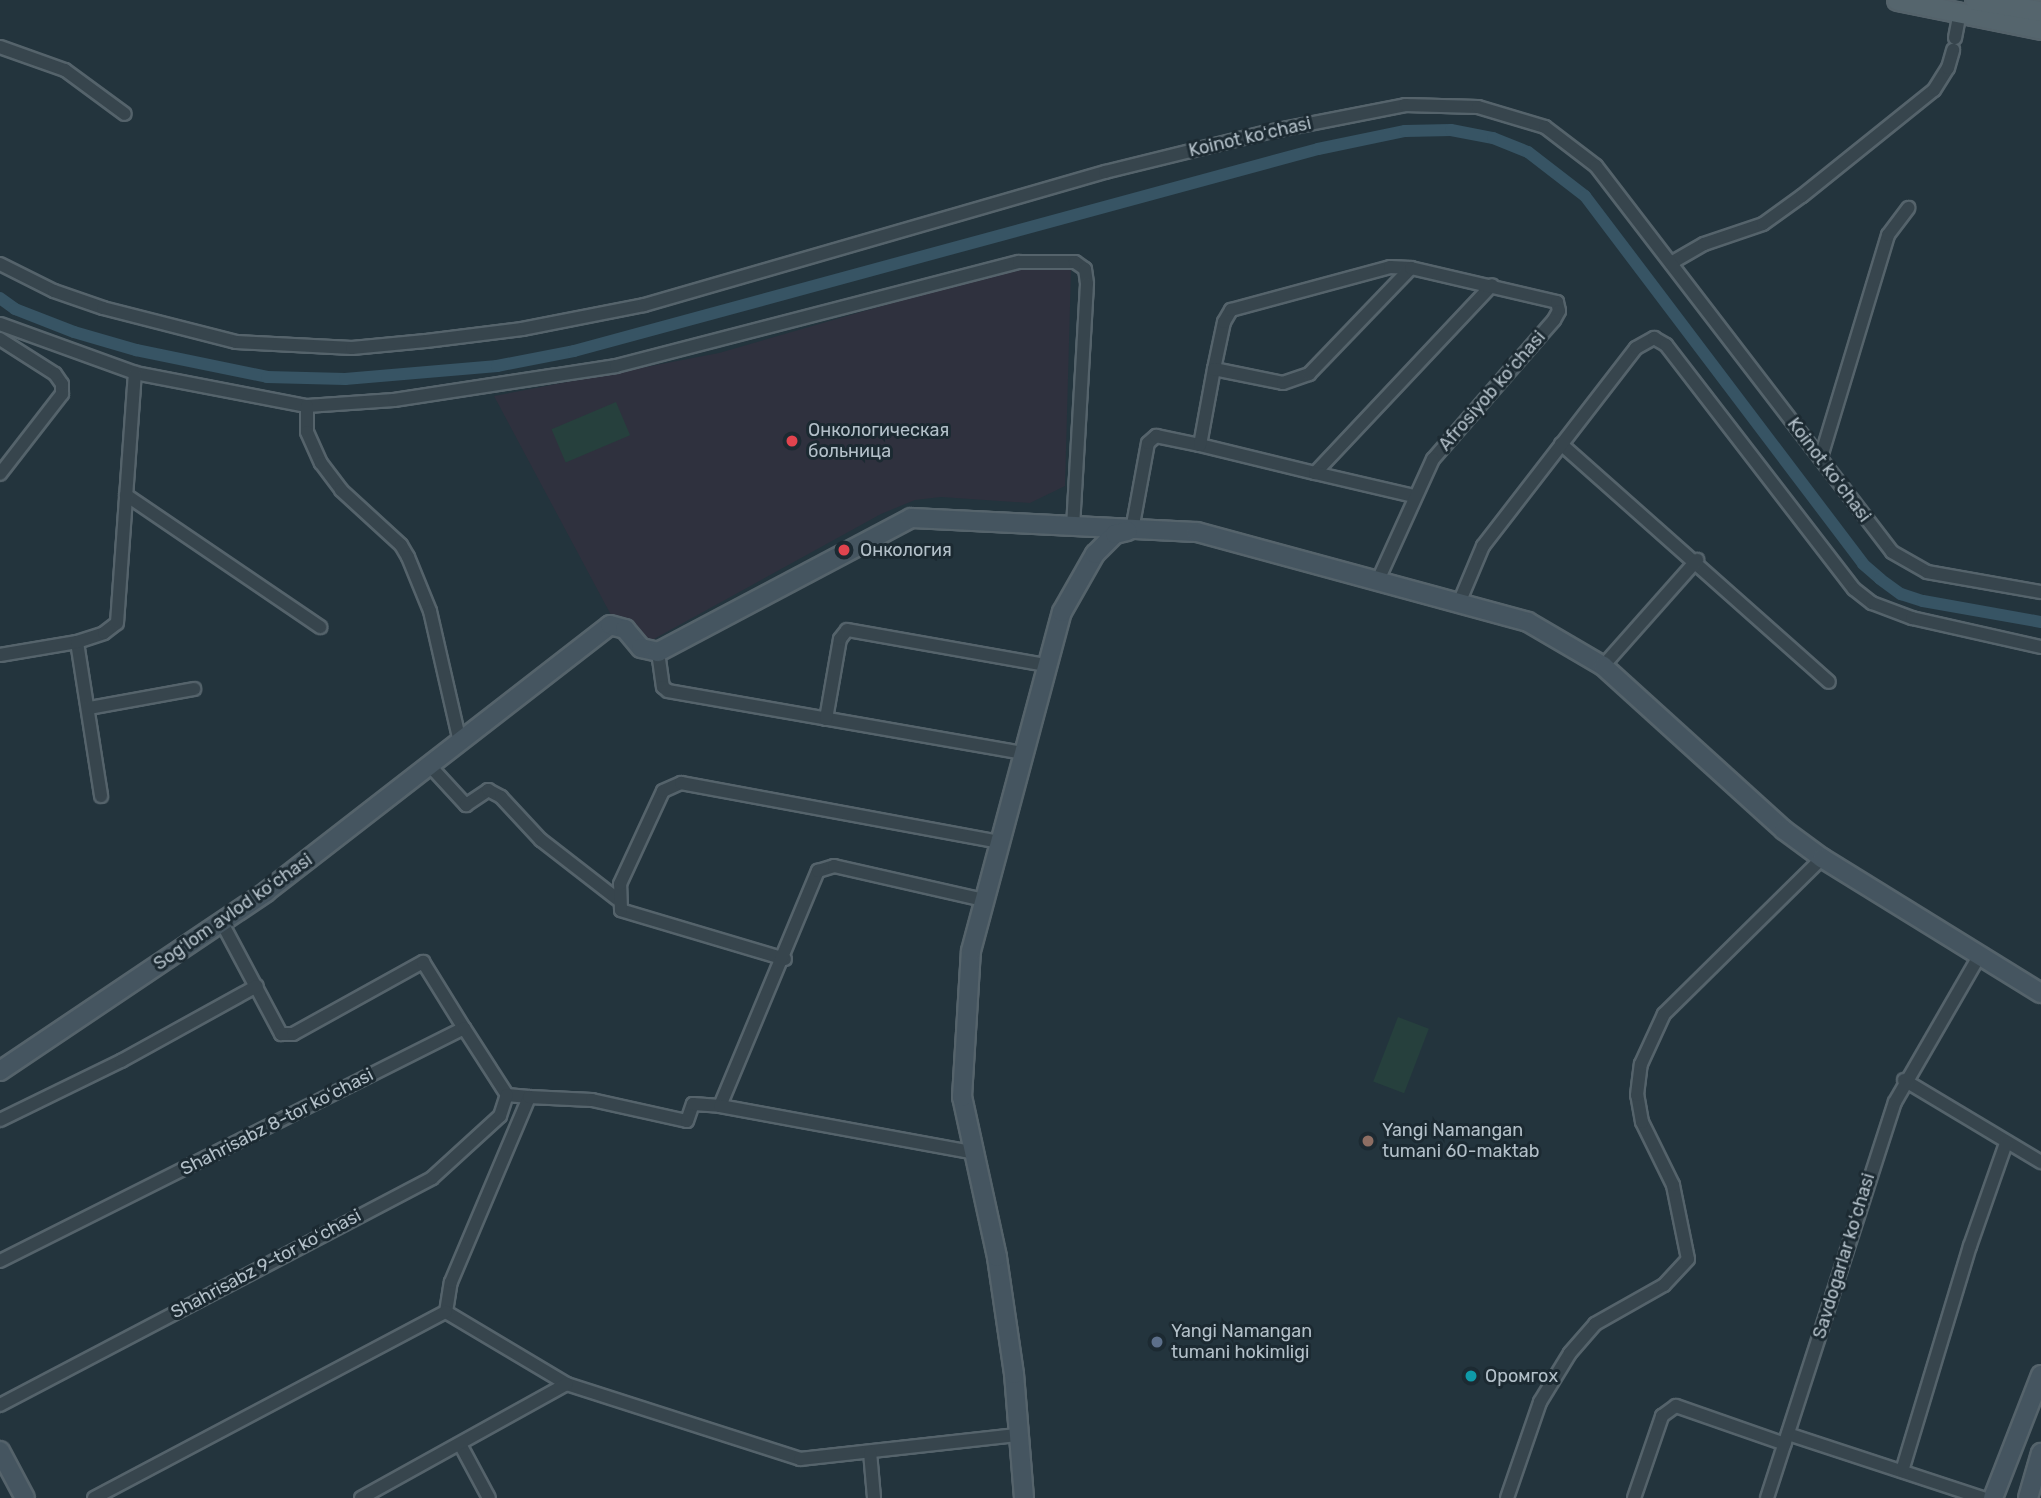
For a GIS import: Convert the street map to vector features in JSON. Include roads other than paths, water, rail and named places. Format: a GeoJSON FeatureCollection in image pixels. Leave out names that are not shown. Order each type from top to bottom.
{"type":"FeatureCollection","features":[{"type":"Feature","properties":{"kind":"main road"},"geometry":{"type":"LineString","coordinates":[[1897,0],[2041,29]]}},
{"type":"Feature","properties":{"kind":"main road"},"geometry":{"type":"LineString","coordinates":[[1975,0],[2041,11]]}},
{"type":"Feature","properties":{"kind":"street"},"geometry":{"type":"LineString","coordinates":[[1671,263],[1704,244],[1763,224],[1934,90],[1948,68],[1960,13]]}},
{"type":"Feature","properties":{"kind":"street"},"geometry":{"type":"LineString","coordinates":[[0,47],[65,70],[125,114]]}},
{"type":"Feature","properties":{"kind":"street","name":"Koinot koʻchasi"},"geometry":{"type":"LineString","coordinates":[[0,264],[54,291],[197,334],[236,342],[317,348],[426,341],[574,320],[779,266],[1105,172],[1376,109],[1417,104],[1478,107],[1518,116],[1565,139],[1597,166],[1892,552],[1908,564],[1927,572],[2041,592]]}},
{"type":"Feature","properties":{"kind":"street"},"geometry":{"type":"LineString","coordinates":[[1821,457],[1888,236],[1908,208]]}},
{"type":"Feature","properties":{"kind":"street"},"geometry":{"type":"LineString","coordinates":[[0,324],[135,373],[307,406],[394,400],[616,366],[1019,262],[1075,262],[1085,269],[1087,284],[1073,525]]}},
{"type":"Feature","properties":{"kind":"street","name":"Afrosiyob koʻchasi"},"geometry":{"type":"LineString","coordinates":[[1200,445],[1224,322],[1231,310],[1390,267],[1411,268],[1554,300],[1559,311],[1446,440],[1414,496],[1378,580]]}},
{"type":"Feature","properties":{"kind":"street"},"geometry":{"type":"LineString","coordinates":[[1214,369],[1283,383],[1309,374],[1411,268]]}},
{"type":"Feature","properties":{"kind":"street"},"geometry":{"type":"LineString","coordinates":[[1315,473],[1492,285]]}},
{"type":"Feature","properties":{"kind":"street"},"geometry":{"type":"LineString","coordinates":[[1459,603],[1476,555],[1636,348],[1649,338],[1660,340],[1854,589],[1872,603],[1912,618],[2041,647]]}},
{"type":"Feature","properties":{"kind":"street"},"geometry":{"type":"LineString","coordinates":[[0,339],[55,374],[62,384],[62,394],[0,474]]}},
{"type":"Feature","properties":{"kind":"street"},"geometry":{"type":"LineString","coordinates":[[0,654],[78,642],[104,633],[117,623],[135,373]]}},
{"type":"Feature","properties":{"kind":"street"},"geometry":{"type":"LineString","coordinates":[[307,406],[307,432],[321,463],[408,557],[430,611],[460,742]]}},
{"type":"Feature","properties":{"kind":"street"},"geometry":{"type":"LineString","coordinates":[[1132,530],[1150,439],[1160,436],[1414,496]]}},
{"type":"Feature","properties":{"kind":"street"},"geometry":{"type":"LineString","coordinates":[[1561,444],[1697,560],[1829,682]]}},
{"type":"Feature","properties":{"kind":"street"},"geometry":{"type":"LineString","coordinates":[[126,495],[320,627]]}},
{"type":"Feature","properties":{"kind":"street"},"geometry":{"type":"LineString","coordinates":[[1024,753],[668,691],[663,687],[658,652],[911,518],[1132,530],[1171,528],[1218,536],[1528,622],[1603,666],[1784,830],[1822,858],[2041,993]]}},
{"type":"Feature","properties":{"kind":"street"},"geometry":{"type":"LineString","coordinates":[[1024,1498],[1014,1374],[1001,1283],[962,1097],[971,951],[998,842],[1062,612],[1095,554],[1115,534],[1132,530]]}},
{"type":"Feature","properties":{"kind":"street"},"geometry":{"type":"LineString","coordinates":[[1603,666],[1697,560]]}},
{"type":"Feature","properties":{"kind":"street","name":"Sogʻlom avlod koʻchasi"},"geometry":{"type":"LineString","coordinates":[[0,1071],[222,923],[431,766],[610,625],[625,629],[641,648],[658,652]]}},
{"type":"Feature","properties":{"kind":"street"},"geometry":{"type":"LineString","coordinates":[[826,719],[839,639],[847,630],[1046,665]]}},
{"type":"Feature","properties":{"kind":"street"},"geometry":{"type":"LineString","coordinates":[[78,642],[101,796]]}},
{"type":"Feature","properties":{"kind":"street"},"geometry":{"type":"LineString","coordinates":[[89,708],[194,689]]}},
{"type":"Feature","properties":{"kind":"street"},"geometry":{"type":"LineString","coordinates":[[431,766],[466,805],[488,790],[501,797],[541,840],[617,899],[621,910],[632,916],[785,959]]}},
{"type":"Feature","properties":{"kind":"street"},"geometry":{"type":"LineString","coordinates":[[617,899],[656,803],[663,791],[681,783],[998,842]]}},
{"type":"Feature","properties":{"kind":"street"},"geometry":{"type":"LineString","coordinates":[[1507,1498],[1540,1402],[1570,1353],[1595,1324],[1664,1285],[1688,1259],[1673,1185],[1642,1122],[1637,1095],[1641,1064],[1664,1014],[1822,858]]}},
{"type":"Feature","properties":{"kind":"street"},"geometry":{"type":"LineString","coordinates":[[720,1106],[785,959],[815,876],[825,867],[984,900]]}},
{"type":"Feature","properties":{"kind":"street"},"geometry":{"type":"LineString","coordinates":[[222,923],[257,986],[278,1032],[287,1036],[423,962],[508,1094],[592,1100],[687,1121],[693,1104],[720,1106],[975,1153]]}},
{"type":"Feature","properties":{"kind":"street","name":"Savdogarlar koʻchasi"},"geometry":{"type":"LineString","coordinates":[[1767,1498],[1880,1142],[1904,1080],[1980,955]]}},
{"type":"Feature","properties":{"kind":"street"},"geometry":{"type":"LineString","coordinates":[[0,1120],[121,1061],[257,986]]}},
{"type":"Feature","properties":{"kind":"street","name":"Shahrisabz 8-tor koʻchasi"},"geometry":{"type":"LineString","coordinates":[[0,1261],[464,1028]]}},
{"type":"Feature","properties":{"kind":"street"},"geometry":{"type":"LineString","coordinates":[[1904,1080],[2041,1162]]}},
{"type":"Feature","properties":{"kind":"street","name":"Shahrisabz 9-tor koʻchasi"},"geometry":{"type":"LineString","coordinates":[[0,1405],[432,1178],[500,1116],[508,1094]]}},
{"type":"Feature","properties":{"kind":"street"},"geometry":{"type":"LineString","coordinates":[[446,1312],[451,1282],[529,1097]]}},
{"type":"Feature","properties":{"kind":"street"},"geometry":{"type":"LineString","coordinates":[[1902,1471],[1970,1246],[2006,1143]]}},
{"type":"Feature","properties":{"kind":"street"},"geometry":{"type":"LineString","coordinates":[[446,1312],[567,1384],[800,1459],[1017,1435]]}},
{"type":"Feature","properties":{"kind":"street"},"geometry":{"type":"LineString","coordinates":[[94,1498],[446,1312]]}},
{"type":"Feature","properties":{"kind":"street"},"geometry":{"type":"LineString","coordinates":[[1993,1498],[2041,1375]]}},
{"type":"Feature","properties":{"kind":"street"},"geometry":{"type":"LineString","coordinates":[[361,1498],[567,1384]]}},
{"type":"Feature","properties":{"kind":"street"},"geometry":{"type":"LineString","coordinates":[[1634,1498],[1662,1416],[1676,1406],[1902,1471],[1983,1498]]}},
{"type":"Feature","properties":{"kind":"street"},"geometry":{"type":"LineString","coordinates":[[460,1444],[489,1498]]}},
{"type":"Feature","properties":{"kind":"street"},"geometry":{"type":"LineString","coordinates":[[0,1451],[25,1498]]}},
{"type":"Feature","properties":{"kind":"street"},"geometry":{"type":"LineString","coordinates":[[870,1452],[874,1498]]}},
{"type":"Feature","properties":{"kind":"street"},"geometry":{"type":"LineString","coordinates":[[2028,1498],[2041,1453]]}},
{"type":"Feature","properties":{"kind":"waterway"},"geometry":{"type":"LineString","coordinates":[[0,298],[15,309],[74,332],[136,350],[267,377],[345,379],[497,366],[574,351],[1318,149],[1405,131],[1451,130],[1493,138],[1528,152],[1585,196],[1863,564],[1880,579],[1901,594],[1923,601],[2041,622]]}},
{"type":"Feature","properties":{"kind":"place","name":"Онкологическая больница"},"geometry":{"type":"Point","coordinates":[792,441]}},
{"type":"Feature","properties":{"kind":"place","name":"Онкология"},"geometry":{"type":"Point","coordinates":[844,550]}},
{"type":"Feature","properties":{"kind":"place","name":"Yangi Namangan tumani 60-maktab"},"geometry":{"type":"Point","coordinates":[1368,1141]}},
{"type":"Feature","properties":{"kind":"place","name":"Yangi Namangan tumani hokimligi"},"geometry":{"type":"Point","coordinates":[1157,1342]}},
{"type":"Feature","properties":{"kind":"place","name":"Оромгох"},"geometry":{"type":"Point","coordinates":[1471,1376]}}]}
